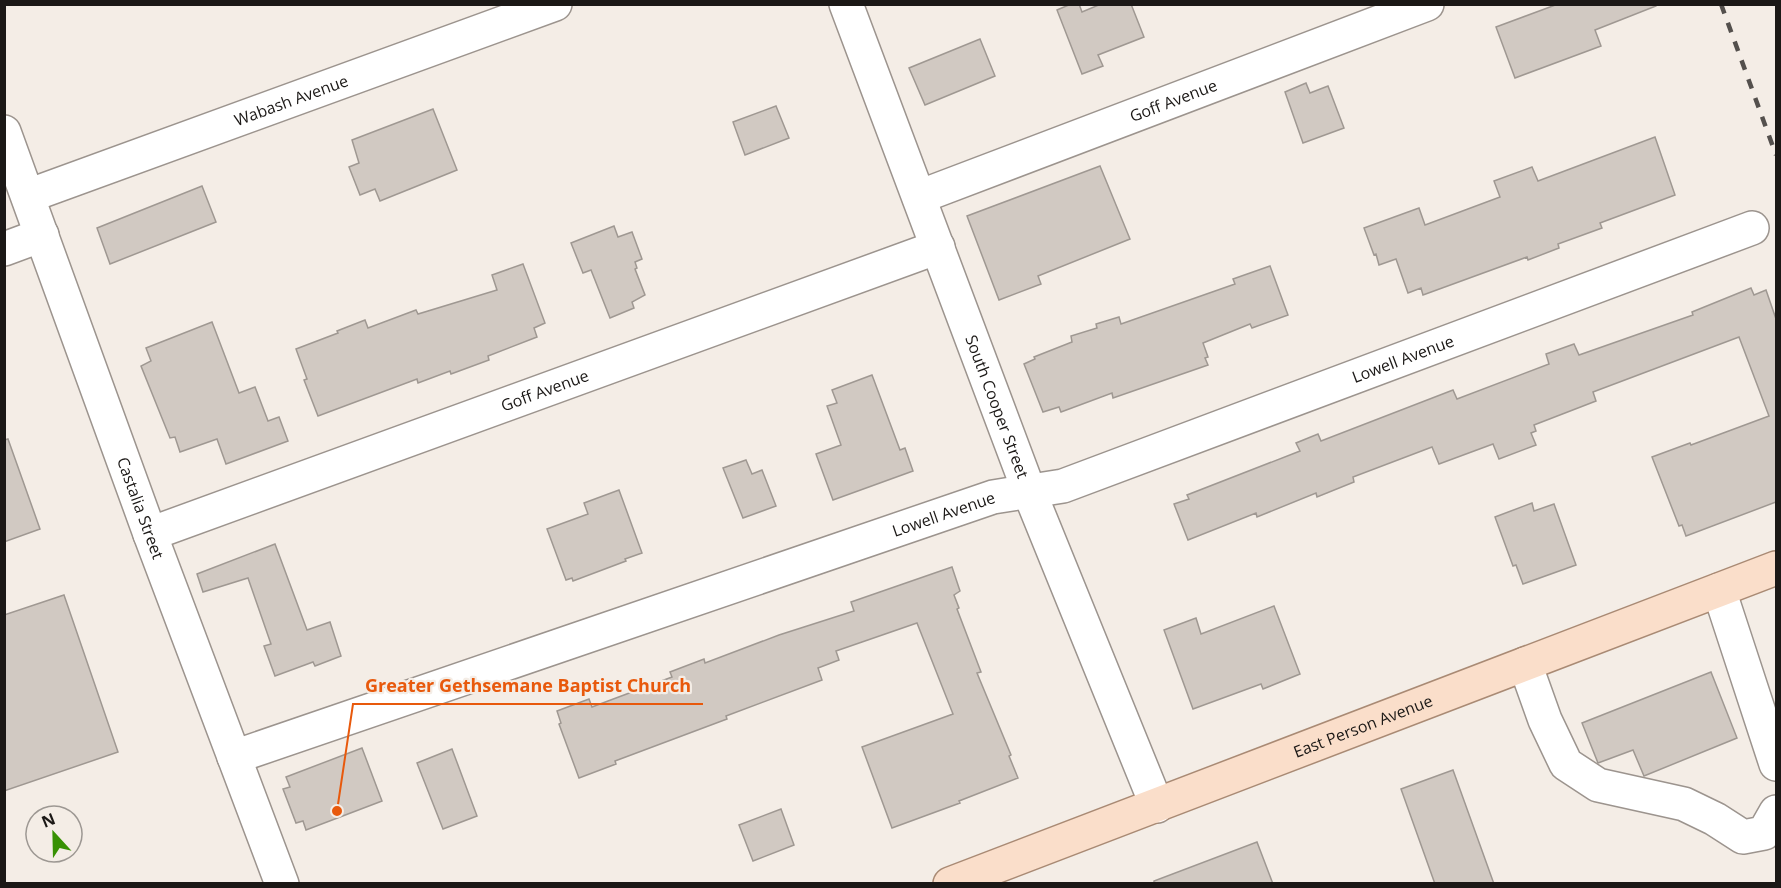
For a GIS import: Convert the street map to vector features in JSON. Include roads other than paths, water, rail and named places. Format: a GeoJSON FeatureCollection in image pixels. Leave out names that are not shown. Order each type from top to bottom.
{"type":"FeatureCollection","features":[{"type":"Feature","properties":{"kind":"main road","name":"East Person Avenue"},"geometry":{"type":"LineString","coordinates":[[950,884],[1776,568]]}},
{"type":"Feature","properties":{"kind":"street","name":"Wabash Avenue"},"geometry":{"type":"LineString","coordinates":[[28,196],[555,4]]}},
{"type":"Feature","properties":{"kind":"street","name":"South Cooper Street"},"geometry":{"type":"LineString","coordinates":[[846,4],[1029,491],[1157,806]]}},
{"type":"Feature","properties":{"kind":"street","name":"Goff Avenue"},"geometry":{"type":"LineString","coordinates":[[919,197],[1427,4]]}},
{"type":"Feature","properties":{"kind":"street","name":"Castalia Street"},"geometry":{"type":"LineString","coordinates":[[4,132],[150,534],[282,884]]}},
{"type":"Feature","properties":{"kind":"street","name":"Lowell Avenue"},"geometry":{"type":"LineString","coordinates":[[234,757],[985,500],[1063,486],[1752,228]]}},
{"type":"Feature","properties":{"kind":"street"},"geometry":{"type":"LineString","coordinates":[[4,249],[42,235]]}},
{"type":"Feature","properties":{"kind":"street","name":"Goff Avenue"},"geometry":{"type":"LineString","coordinates":[[150,534],[938,247]]}},
{"type":"Feature","properties":{"kind":"street"},"geometry":{"type":"LineString","coordinates":[[1719,590],[1776,764]]}},
{"type":"Feature","properties":{"kind":"street"},"geometry":{"type":"LineString","coordinates":[[1525,664],[1545,720],[1566,764],[1598,785],[1684,804],[1715,819],[1743,837],[1764,833],[1776,812]]}},
{"type":"Feature","properties":{"kind":"railway"},"geometry":{"type":"LineString","coordinates":[[1721,4],[1776,155]]}},
{"type":"Feature","properties":{"kind":"place","name":"Greater Gethsemane Baptist Church"},"geometry":{"type":"Point","coordinates":[337,811]}}]}
